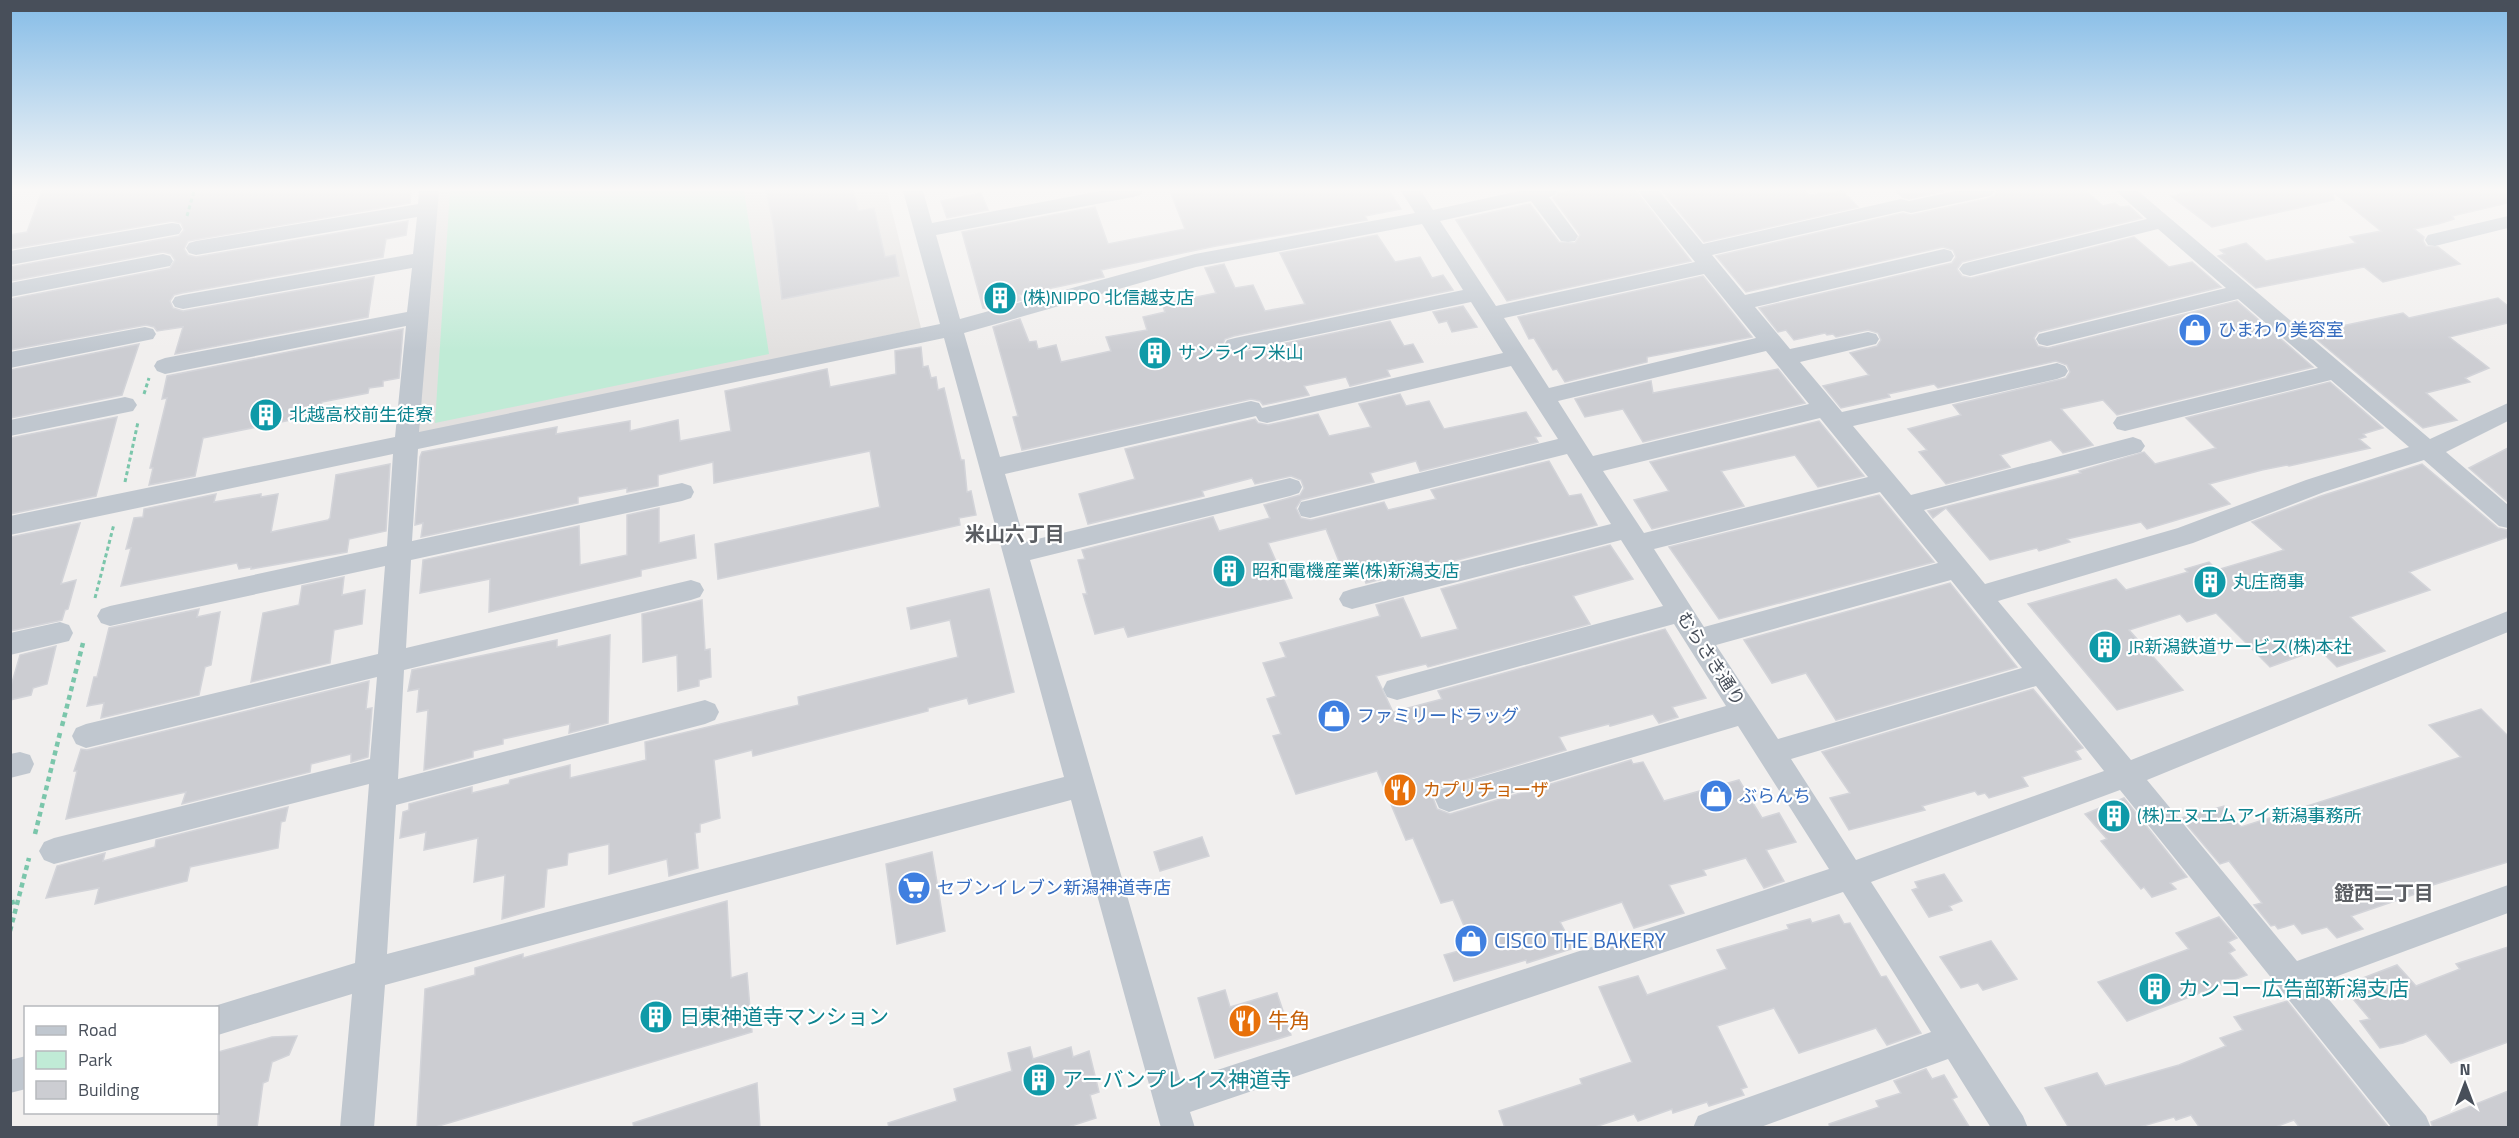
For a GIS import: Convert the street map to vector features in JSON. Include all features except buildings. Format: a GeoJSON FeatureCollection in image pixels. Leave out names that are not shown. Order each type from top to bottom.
{"type":"FeatureCollection","features":[{"type":"Feature","properties":{"kind":"street"},"geometry":{"type":"LineString","coordinates":[[10,258],[88,244]]}},
{"type":"Feature","properties":{"kind":"street"},"geometry":{"type":"LineString","coordinates":[[196,248],[215,244]]}},
{"type":"Feature","properties":{"kind":"street"},"geometry":{"type":"LineString","coordinates":[[357,1128],[370,974],[406,445],[424,244]]}},
{"type":"Feature","properties":{"kind":"street"},"geometry":{"type":"LineString","coordinates":[[928,244],[1174,1115],[1850,876],[2124,776],[2508,621]]}},
{"type":"Feature","properties":{"kind":"street"},"geometry":{"type":"LineString","coordinates":[[10,526],[952,329],[1195,261],[1284,244]]}},
{"type":"Feature","properties":{"kind":"street","name":"むらさき通り"},"geometry":{"type":"LineString","coordinates":[[1445,244],[2011,1128]]}},
{"type":"Feature","properties":{"kind":"street"},"geometry":{"type":"LineString","coordinates":[[1691,244],[2414,1128]]}},
{"type":"Feature","properties":{"kind":"street"},"geometry":{"type":"LineString","coordinates":[[1235,345],[1483,304],[1703,259],[1760,244]]}},
{"type":"Feature","properties":{"kind":"street"},"geometry":{"type":"LineString","coordinates":[[1970,269],[2072,244]]}},
{"type":"Feature","properties":{"kind":"street"},"geometry":{"type":"LineString","coordinates":[[2188,244],[2508,519]]}},
{"type":"Feature","properties":{"kind":"street"},"geometry":{"type":"LineString","coordinates":[[1740,303],[1944,256]]}},
{"type":"Feature","properties":{"kind":"street"},"geometry":{"type":"LineString","coordinates":[[183,302],[423,259]]}},
{"type":"Feature","properties":{"kind":"street"},"geometry":{"type":"LineString","coordinates":[[10,291],[163,261]]}},
{"type":"Feature","properties":{"kind":"street"},"geometry":{"type":"LineString","coordinates":[[2047,339],[2243,291]]}},
{"type":"Feature","properties":{"kind":"street"},"geometry":{"type":"LineString","coordinates":[[165,366],[417,316]]}},
{"type":"Feature","properties":{"kind":"street"},"geometry":{"type":"LineString","coordinates":[[10,360],[145,334]]}},
{"type":"Feature","properties":{"kind":"street"},"geometry":{"type":"LineString","coordinates":[[1543,397],[1778,350],[1868,339]]}},
{"type":"Feature","properties":{"kind":"street"},"geometry":{"type":"LineString","coordinates":[[991,468],[1517,357]]}},
{"type":"Feature","properties":{"kind":"street"},"geometry":{"type":"LineString","coordinates":[[1587,466],[2057,371]]}},
{"type":"Feature","properties":{"kind":"street"},"geometry":{"type":"LineString","coordinates":[[2125,423],[2336,371]]}},
{"type":"Feature","properties":{"kind":"street"},"geometry":{"type":"LineString","coordinates":[[10,428],[125,405]]}},
{"type":"Feature","properties":{"kind":"street"},"geometry":{"type":"LineString","coordinates":[[1980,596],[2184,536],[2315,486],[2428,450],[2508,411]]}},
{"type":"Feature","properties":{"kind":"street"},"geometry":{"type":"LineString","coordinates":[[1310,509],[1573,444]]}},
{"type":"Feature","properties":{"kind":"street"},"geometry":{"type":"LineString","coordinates":[[1906,506],[2133,446]]}},
{"type":"Feature","properties":{"kind":"street"},"geometry":{"type":"LineString","coordinates":[[1352,599],[1886,481]]}},
{"type":"Feature","properties":{"kind":"street"},"geometry":{"type":"LineString","coordinates":[[1017,554],[1290,487]]}},
{"type":"Feature","properties":{"kind":"street"},"geometry":{"type":"LineString","coordinates":[[102,608],[398,553],[682,492]]}},
{"type":"Feature","properties":{"kind":"street"},"geometry":{"type":"LineString","coordinates":[[1698,639],[1957,568]]}},
{"type":"Feature","properties":{"kind":"street"},"geometry":{"type":"LineString","coordinates":[[86,736],[691,590]]}},
{"type":"Feature","properties":{"kind":"street"},"geometry":{"type":"LineString","coordinates":[[1397,689],[1681,612]]}},
{"type":"Feature","properties":{"kind":"street"},"geometry":{"type":"LineString","coordinates":[[10,644],[72,636]]}},
{"type":"Feature","properties":{"kind":"street"},"geometry":{"type":"LineString","coordinates":[[1771,753],[2042,673]]}},
{"type":"Feature","properties":{"kind":"street"},"geometry":{"type":"LineString","coordinates":[[40,845],[383,782],[705,712]]}},
{"type":"Feature","properties":{"kind":"street"},"geometry":{"type":"LineString","coordinates":[[1449,799],[1745,712]]}},
{"type":"Feature","properties":{"kind":"street"},"geometry":{"type":"LineString","coordinates":[[219,1019],[370,974],[1080,786]]}},
{"type":"Feature","properties":{"kind":"street"},"geometry":{"type":"LineString","coordinates":[[2291,978],[2508,899]]}},
{"type":"Feature","properties":{"kind":"street"},"geometry":{"type":"LineString","coordinates":[[1710,1128],[1955,1040]]}},
{"type":"Feature","properties":{"kind":"path"},"geometry":{"type":"LineString","coordinates":[[102,608],[120,502]]}},
{"type":"Feature","properties":{"kind":"path"},"geometry":{"type":"LineString","coordinates":[[10,930],[18,901],[40,845],[72,636]]}},
{"type":"Feature","properties":{"kind":"path"},"geometry":{"type":"LineString","coordinates":[[10,903],[18,901]]}},
{"type":"Feature","properties":{"kind":"shaded area"},"geometry":{"type":"Polygon","coordinates":[[[433,244],[900,244],[921,328],[417,436],[433,244]]]}},
{"type":"Feature","properties":{"kind":"green space"},"geometry":{"type":"Polygon","coordinates":[[[447,244],[752,244],[769,354],[435,423],[447,244]]]}},
{"type":"Feature","properties":{"kind":"place","name":"(株)NIPPO 北信越支店"},"geometry":{"type":"Point","coordinates":[1000,298]}},
{"type":"Feature","properties":{"kind":"place","name":"ひまわり美容室"},"geometry":{"type":"Point","coordinates":[2195,330]}},
{"type":"Feature","properties":{"kind":"place","name":"サンライフ米山"},"geometry":{"type":"Point","coordinates":[1155,353]}},
{"type":"Feature","properties":{"kind":"place","name":"北越高校前生徒寮"},"geometry":{"type":"Point","coordinates":[266,415]}},
{"type":"Feature","properties":{"kind":"place","name":"昭和電機産業(株)新潟支店"},"geometry":{"type":"Point","coordinates":[1229,571]}},
{"type":"Feature","properties":{"kind":"place","name":"丸庄商事"},"geometry":{"type":"Point","coordinates":[2210,582]}},
{"type":"Feature","properties":{"kind":"place","name":"JR新潟鉄道サービス(株)本社"},"geometry":{"type":"Point","coordinates":[2105,647]}},
{"type":"Feature","properties":{"kind":"place","name":"ファミリードラッグ"},"geometry":{"type":"Point","coordinates":[1334,716]}},
{"type":"Feature","properties":{"kind":"place","name":"カプリチョーザ"},"geometry":{"type":"Point","coordinates":[1400,790]}},
{"type":"Feature","properties":{"kind":"place","name":"ぶらんち"},"geometry":{"type":"Point","coordinates":[1716,796]}},
{"type":"Feature","properties":{"kind":"place","name":"(株)エヌエムアイ新潟事務所"},"geometry":{"type":"Point","coordinates":[2114,816]}},
{"type":"Feature","properties":{"kind":"place","name":"セブンイレブン新潟神道寺店"},"geometry":{"type":"Point","coordinates":[914,888]}},
{"type":"Feature","properties":{"kind":"place","name":"CISCO THE BAKERY"},"geometry":{"type":"Point","coordinates":[1471,941]}},
{"type":"Feature","properties":{"kind":"place","name":"カンコー広告部新潟支店"},"geometry":{"type":"Point","coordinates":[2155,989]}},
{"type":"Feature","properties":{"kind":"place","name":"日東神道寺マンション"},"geometry":{"type":"Point","coordinates":[656,1017]}},
{"type":"Feature","properties":{"kind":"place","name":"牛角"},"geometry":{"type":"Point","coordinates":[1245,1021]}},
{"type":"Feature","properties":{"kind":"place","name":"アーバンプレイス神道寺"},"geometry":{"type":"Point","coordinates":[1039,1080]}},
{"type":"Feature","properties":{"kind":"district","name":"米山六丁目"},"geometry":{"type":"Point","coordinates":[1015,534]}},
{"type":"Feature","properties":{"kind":"district","name":"鐙西二丁目"},"geometry":{"type":"Point","coordinates":[2384,893]}}]}
